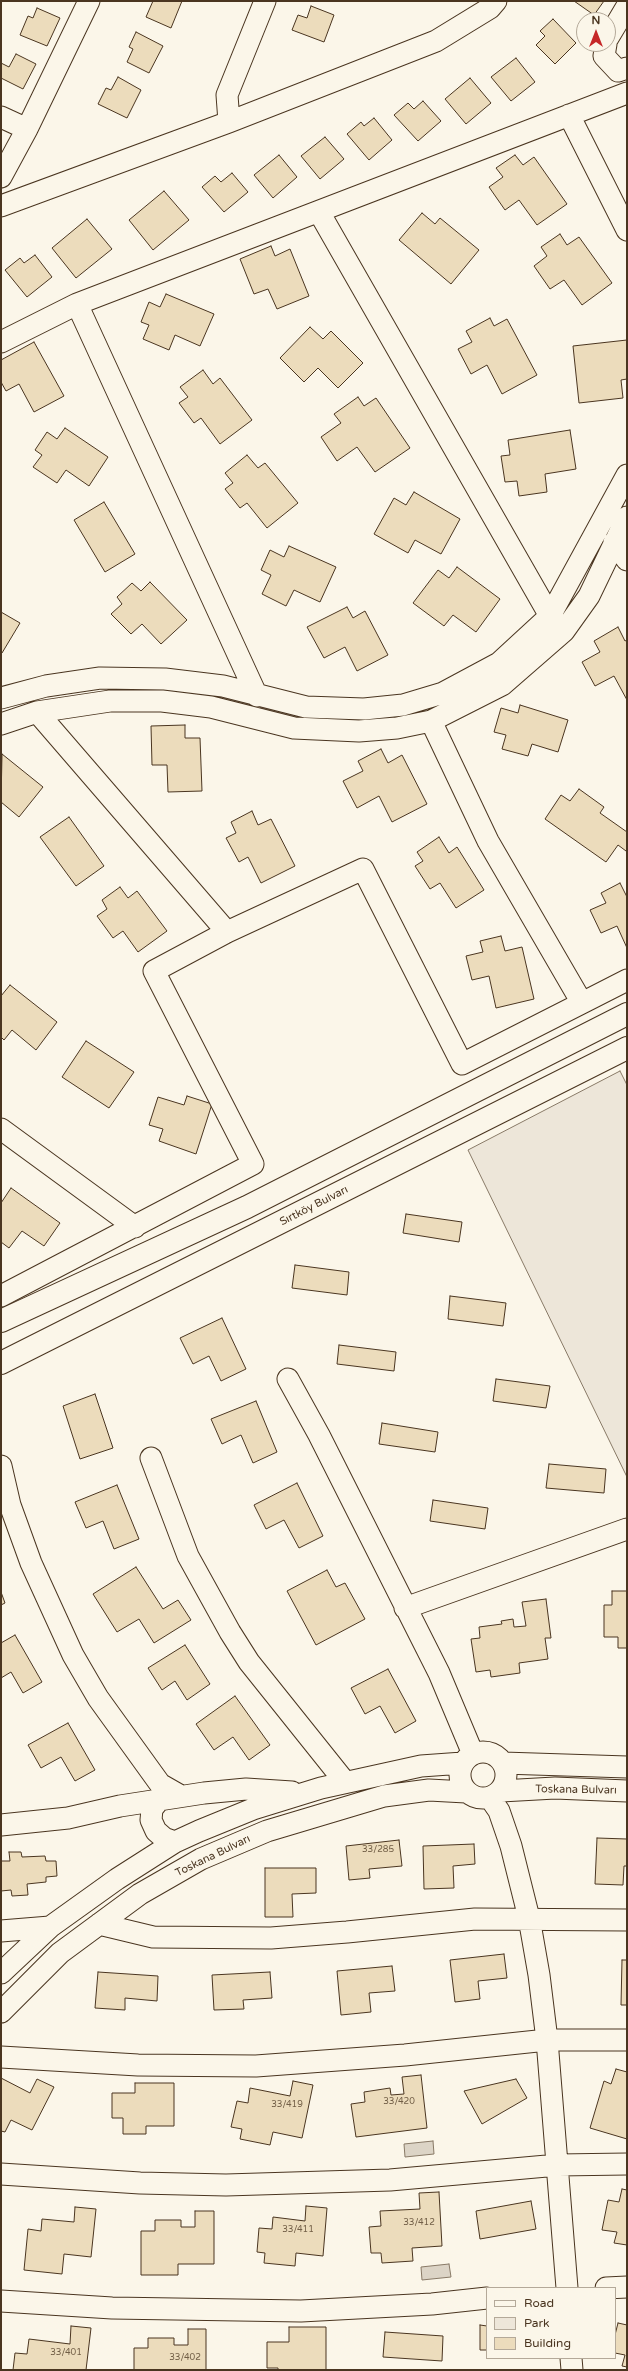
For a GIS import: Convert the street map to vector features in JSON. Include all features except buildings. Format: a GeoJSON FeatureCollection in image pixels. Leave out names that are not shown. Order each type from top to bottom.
{"type":"FeatureCollection","features":[{"type":"Feature","properties":{"kind":"main road"},"geometry":{"type":"LineString","coordinates":[[1,1321],[247,1207],[627,1014]]}},
{"type":"Feature","properties":{"kind":"main road","name":"Sırtköy Bulvarı"},"geometry":{"type":"LineString","coordinates":[[1,1363],[627,1048]]}},
{"type":"Feature","properties":{"kind":"main road"},"geometry":{"type":"LineString","coordinates":[[368,1146],[382,1172]]}},
{"type":"Feature","properties":{"kind":"street"},"geometry":{"type":"LineString","coordinates":[[1,176],[28,129],[89,1]]}},
{"type":"Feature","properties":{"kind":"street"},"geometry":{"type":"LineString","coordinates":[[229,122],[227,95],[265,1]]}},
{"type":"Feature","properties":{"kind":"street"},"geometry":{"type":"LineString","coordinates":[[1,206],[229,122],[436,41],[490,8],[496,1]]}},
{"type":"Feature","properties":{"kind":"street"},"geometry":{"type":"LineString","coordinates":[[616,25],[627,6]]}},
{"type":"Feature","properties":{"kind":"street"},"geometry":{"type":"LineString","coordinates":[[605,52],[604,56],[618,71],[627,68]]}},
{"type":"Feature","properties":{"kind":"street"},"geometry":{"type":"LineString","coordinates":[[1,342],[77,304],[627,93]]}},
{"type":"Feature","properties":{"kind":"street"},"geometry":{"type":"LineString","coordinates":[[569,115],[627,230]]}},
{"type":"Feature","properties":{"kind":"street"},"geometry":{"type":"LineString","coordinates":[[1,117],[28,129]]}},
{"type":"Feature","properties":{"kind":"street"},"geometry":{"type":"LineString","coordinates":[[319,212],[550,616],[564,632]]}},
{"type":"Feature","properties":{"kind":"street"},"geometry":{"type":"LineString","coordinates":[[77,304],[257,696]]}},
{"type":"Feature","properties":{"kind":"street"},"geometry":{"type":"LineString","coordinates":[[1,698],[46,686],[100,678],[165,679],[223,686],[257,696],[306,707],[364,709],[403,705],[443,693],[499,663],[550,616],[627,475]]}},
{"type":"Feature","properties":{"kind":"street"},"geometry":{"type":"LineString","coordinates":[[1,724],[37,712],[110,701],[162,702],[212,707],[294,728],[359,731],[397,728],[431,721],[502,684],[564,632],[589,596],[627,517]]}},
{"type":"Feature","properties":{"kind":"street"},"geometry":{"type":"LineString","coordinates":[[614,542],[627,560]]}},
{"type":"Feature","properties":{"kind":"street"},"geometry":{"type":"LineString","coordinates":[[37,712],[227,932]]}},
{"type":"Feature","properties":{"kind":"street"},"geometry":{"type":"LineString","coordinates":[[431,721],[488,841],[582,1003]]}},
{"type":"Feature","properties":{"kind":"street"},"geometry":{"type":"LineString","coordinates":[[1,1296],[253,1164],[154,971],[227,932],[363,869],[462,1064],[627,980]]}},
{"type":"Feature","properties":{"kind":"street"},"geometry":{"type":"LineString","coordinates":[[1,1129],[135,1227]]}},
{"type":"Feature","properties":{"kind":"street"},"geometry":{"type":"LineString","coordinates":[[288,1379],[319,1435],[439,1673],[468,1758],[460,1778],[466,1792]]}},
{"type":"Feature","properties":{"kind":"street"},"geometry":{"type":"LineString","coordinates":[[151,1458],[188,1556],[230,1632],[254,1667],[345,1782]]}},
{"type":"Feature","properties":{"kind":"street"},"geometry":{"type":"LineString","coordinates":[[1,1466],[10,1505],[31,1562],[73,1655],[98,1698],[160,1784],[181,1796]]}},
{"type":"Feature","properties":{"kind":"street"},"geometry":{"type":"LineString","coordinates":[[406,1608],[627,1529]]}},
{"type":"Feature","properties":{"kind":"street"},"geometry":{"type":"LineString","coordinates":[[1,1973],[50,1928],[116,1878],[175,1842],[253,1810],[305,1793],[345,1782],[491,1753],[503,1763],[507,1778],[495,1795],[498,1811],[511,1846],[529,1918],[547,2040],[567,2287]]}},
{"type":"Feature","properties":{"kind":"street"},"geometry":{"type":"LineString","coordinates":[[503,1763],[627,1767]]}},
{"type":"Feature","properties":{"kind":"street","name":"Toskana Bulvarı"},"geometry":{"type":"LineString","coordinates":[[1,2012],[60,1953],[140,1894],[192,1864],[267,1830],[384,1796],[429,1790],[466,1792],[480,1798],[555,1788],[627,1791]]}},
{"type":"Feature","properties":{"kind":"street"},"geometry":{"type":"LineString","coordinates":[[1,1825],[68,1818],[160,1799],[246,1789],[305,1793]]}},
{"type":"Feature","properties":{"kind":"street"},"geometry":{"type":"LineString","coordinates":[[160,1799],[152,1809],[151,1820],[156,1831],[164,1838],[175,1842]]}},
{"type":"Feature","properties":{"kind":"street"},"geometry":{"type":"LineString","coordinates":[[99,1924],[153,1937],[271,1938],[475,1919],[529,1918],[627,1920]]}},
{"type":"Feature","properties":{"kind":"street"},"geometry":{"type":"LineString","coordinates":[[1,1931],[50,1928]]}},
{"type":"Feature","properties":{"kind":"street"},"geometry":{"type":"LineString","coordinates":[[1,2057],[138,2065],[256,2066],[404,2056],[547,2040],[627,2040]]}},
{"type":"Feature","properties":{"kind":"street"},"geometry":{"type":"LineString","coordinates":[[1,2174],[140,2183],[226,2185],[390,2180],[558,2165],[627,2164]]}},
{"type":"Feature","properties":{"kind":"street"},"geometry":{"type":"LineString","coordinates":[[616,2288],[627,2287]]}},
{"type":"Feature","properties":{"kind":"street"},"geometry":{"type":"LineString","coordinates":[[1,2301],[112,2308],[301,2311],[432,2304],[486,2298]]}},
{"type":"Feature","properties":{"kind":"street"},"geometry":{"type":"LineString","coordinates":[[571,2359],[572,2370]]}},
{"type":"Feature","properties":{"kind":"green space"},"geometry":{"type":"Polygon","coordinates":[[[620,1071],[627,1085],[627,1477],[468,1150],[620,1071]]]}},
{"type":"Feature","properties":{"kind":"shaded area"},"geometry":{"type":"Polygon","coordinates":[[[433,2141],[434,2154],[405,2157],[404,2144],[433,2141]]]}},
{"type":"Feature","properties":{"kind":"shaded area"},"geometry":{"type":"Polygon","coordinates":[[[449,2264],[451,2277],[422,2280],[421,2267],[449,2264]]]}}]}
